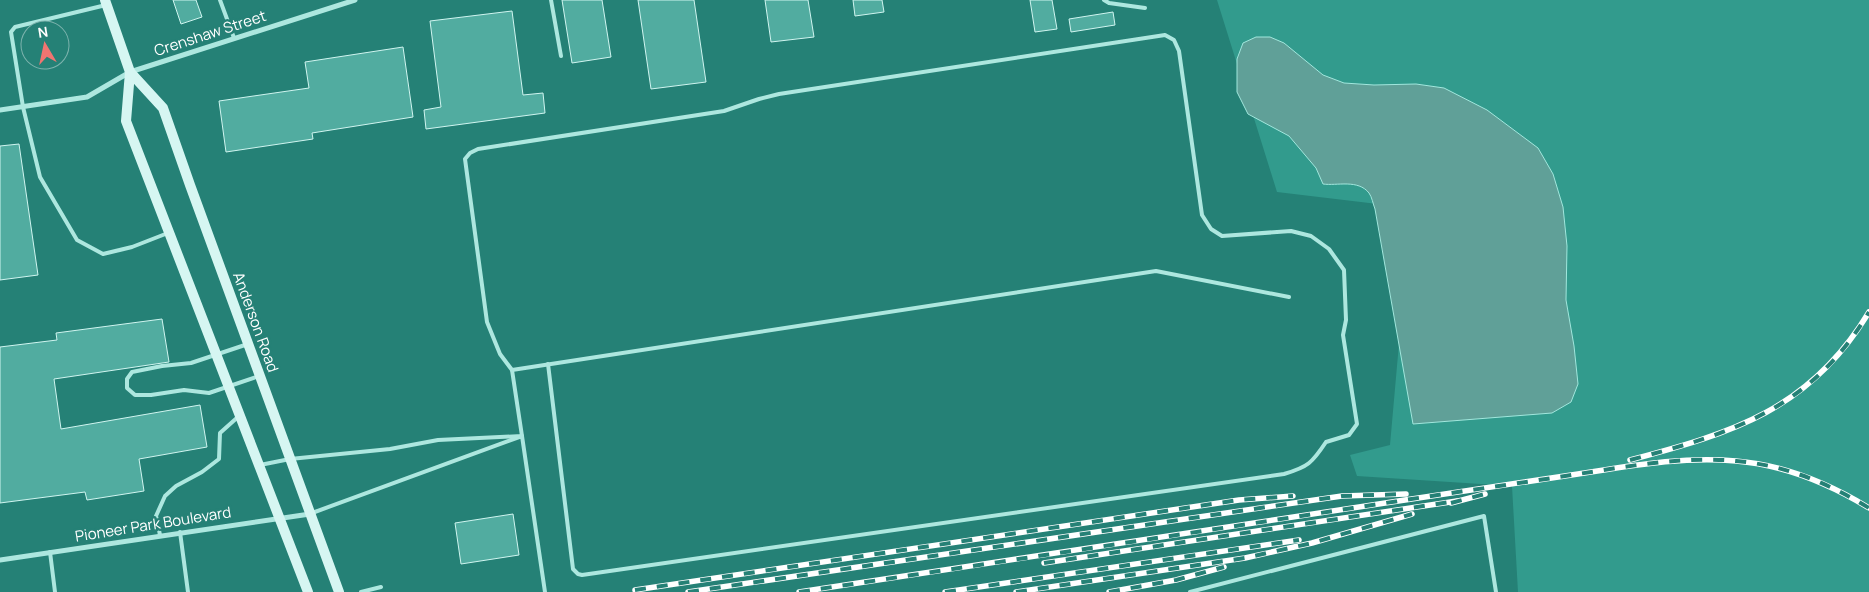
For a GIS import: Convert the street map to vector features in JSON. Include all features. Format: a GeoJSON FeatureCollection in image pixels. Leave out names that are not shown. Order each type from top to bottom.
{"type":"FeatureCollection","features":[{"type":"Feature","properties":{"kind":"main road","name":"Anderson Road"},"geometry":{"type":"LineString","coordinates":[[106,2],[130,72],[163,108],[339,592]]}},
{"type":"Feature","properties":{"kind":"main road","name":"Anderson Road"},"geometry":{"type":"LineString","coordinates":[[130,72],[126,121],[308,592]]}},
{"type":"Feature","properties":{"kind":"street","name":"Crenshaw Street"},"geometry":{"type":"LineString","coordinates":[[0,110],[87,98],[130,72],[355,0]]}},
{"type":"Feature","properties":{"kind":"street","name":"Pioneer Park Boulevard"},"geometry":{"type":"LineString","coordinates":[[0,560],[310,514]]}},
{"type":"Feature","properties":{"kind":"lane"},"geometry":{"type":"LineString","coordinates":[[220,0],[234,38]]}},
{"type":"Feature","properties":{"kind":"lane"},"geometry":{"type":"LineString","coordinates":[[551,0],[561,56]]}},
{"type":"Feature","properties":{"kind":"lane"},"geometry":{"type":"LineString","coordinates":[[1104,0],[1109,3],[1145,8]]}},
{"type":"Feature","properties":{"kind":"lane"},"geometry":{"type":"LineString","coordinates":[[106,2],[15,27],[12,32],[23,107],[40,177],[77,240],[103,254],[132,247],[169,233]]}},
{"type":"Feature","properties":{"kind":"lane"},"geometry":{"type":"LineString","coordinates":[[545,592],[512,370],[500,354],[487,322],[464,159],[478,149],[724,111],[779,94],[1165,35],[1174,40],[1179,51],[1202,215],[1211,229],[1222,236],[1291,231],[1311,236],[1329,249],[1344,270],[1346,320],[1343,335],[1357,424],[1349,435],[1326,442],[1315,459],[1304,468],[1284,474],[582,575],[573,569],[548,364]]}},
{"type":"Feature","properties":{"kind":"lane"},"geometry":{"type":"LineString","coordinates":[[512,370],[1156,271],[1289,297]]}},
{"type":"Feature","properties":{"kind":"lane"},"geometry":{"type":"LineString","coordinates":[[248,344],[191,363],[132,372],[127,379],[127,388],[135,395],[151,395],[184,390],[209,393],[260,376]]}},
{"type":"Feature","properties":{"kind":"lane"},"geometry":{"type":"LineString","coordinates":[[160,535],[156,516],[165,496],[176,486],[202,472],[220,459],[220,433],[239,416]]}},
{"type":"Feature","properties":{"kind":"lane"},"geometry":{"type":"LineString","coordinates":[[258,465],[290,459],[390,449],[438,440],[522,436]]}},
{"type":"Feature","properties":{"kind":"lane"},"geometry":{"type":"LineString","coordinates":[[310,514],[522,436]]}},
{"type":"Feature","properties":{"kind":"lane"},"geometry":{"type":"LineString","coordinates":[[1190,592],[1484,516],[1496,592]]}},
{"type":"Feature","properties":{"kind":"lane"},"geometry":{"type":"LineString","coordinates":[[180,532],[188,592]]}},
{"type":"Feature","properties":{"kind":"lane"},"geometry":{"type":"LineString","coordinates":[[50,552],[55,592]]}},
{"type":"Feature","properties":{"kind":"lane"},"geometry":{"type":"LineString","coordinates":[[361,592],[381,586]]}},
{"type":"Feature","properties":{"kind":"green space"},"geometry":{"type":"Polygon","coordinates":[[[1217,0],[1869,0],[1869,592],[1518,592],[1512,486],[1357,476],[1350,455],[1390,445],[1411,208],[1277,192],[1217,0]]]}},
{"type":"Feature","properties":{"kind":"water"},"geometry":{"type":"Polygon","coordinates":[[[1256,37],[1270,37],[1284,43],[1323,75],[1344,83],[1374,85],[1416,84],[1444,88],[1487,110],[1538,148],[1553,174],[1563,207],[1567,246],[1566,300],[1578,384],[1571,402],[1552,413],[1413,424],[1375,209],[1371,196],[1359,186],[1323,184],[1316,168],[1289,136],[1248,114],[1237,92],[1237,59],[1243,43],[1256,37]]]}},
{"type":"Feature","properties":{"kind":"building"},"geometry":{"type":"Polygon","coordinates":[[[173,0],[196,0],[202,17],[181,24],[173,0]]]}},
{"type":"Feature","properties":{"kind":"building"},"geometry":{"type":"Polygon","coordinates":[[[562,0],[602,0],[611,57],[572,63],[562,0]]]}},
{"type":"Feature","properties":{"kind":"building"},"geometry":{"type":"Polygon","coordinates":[[[638,0],[694,0],[706,82],[651,89],[638,0]]]}},
{"type":"Feature","properties":{"kind":"building"},"geometry":{"type":"Polygon","coordinates":[[[765,0],[808,0],[814,37],[771,42],[765,0]]]}},
{"type":"Feature","properties":{"kind":"building"},"geometry":{"type":"Polygon","coordinates":[[[853,0],[882,0],[884,12],[855,16],[853,0]]]}},
{"type":"Feature","properties":{"kind":"building"},"geometry":{"type":"Polygon","coordinates":[[[1030,0],[1052,0],[1057,29],[1035,32],[1030,0]]]}},
{"type":"Feature","properties":{"kind":"building"},"geometry":{"type":"Polygon","coordinates":[[[512,11],[523,95],[543,93],[545,113],[426,129],[424,110],[441,107],[430,21],[512,11]]]}},
{"type":"Feature","properties":{"kind":"building"},"geometry":{"type":"Polygon","coordinates":[[[1113,12],[1115,25],[1071,32],[1069,19],[1113,12]]]}},
{"type":"Feature","properties":{"kind":"building"},"geometry":{"type":"Polygon","coordinates":[[[403,47],[413,117],[312,133],[313,139],[226,152],[219,101],[309,88],[305,62],[403,47]]]}},
{"type":"Feature","properties":{"kind":"building"},"geometry":{"type":"Polygon","coordinates":[[[19,144],[38,275],[0,280],[0,146],[19,144]]]}},
{"type":"Feature","properties":{"kind":"building"},"geometry":{"type":"Polygon","coordinates":[[[162,319],[169,362],[54,379],[61,429],[200,405],[207,447],[139,459],[144,491],[87,500],[85,492],[0,503],[0,347],[57,340],[56,333],[162,319]]]}},
{"type":"Feature","properties":{"kind":"building"},"geometry":{"type":"Polygon","coordinates":[[[513,514],[519,555],[461,564],[455,523],[513,514]]]}},
{"type":"Feature","properties":{"kind":"railway"},"geometry":{"type":"LineString","coordinates":[[1630,460],[1703,439],[1736,427],[1766,412],[1795,394],[1822,372],[1846,345],[1869,312]]}},
{"type":"Feature","properties":{"kind":"railway"},"geometry":{"type":"LineString","coordinates":[[799,592],[1617,468],[1677,461],[1736,461],[1789,471],[1822,483],[1869,508]]}},
{"type":"Feature","properties":{"kind":"railway"},"geometry":{"type":"LineString","coordinates":[[688,592],[1342,496],[1406,494]]}},
{"type":"Feature","properties":{"kind":"railway"},"geometry":{"type":"LineString","coordinates":[[1451,503],[1485,494]]}},
{"type":"Feature","properties":{"kind":"railway"},"geometry":{"type":"LineString","coordinates":[[635,590],[1239,500],[1293,496]]}},
{"type":"Feature","properties":{"kind":"railway"},"geometry":{"type":"LineString","coordinates":[[1044,563],[1457,501]]}},
{"type":"Feature","properties":{"kind":"railway"},"geometry":{"type":"LineString","coordinates":[[1016,592],[1245,558],[1312,543],[1412,514]]}},
{"type":"Feature","properties":{"kind":"railway"},"geometry":{"type":"LineString","coordinates":[[945,592],[1299,540]]}},
{"type":"Feature","properties":{"kind":"railway"},"geometry":{"type":"LineString","coordinates":[[1109,592],[1176,580],[1224,567]]}}]}
